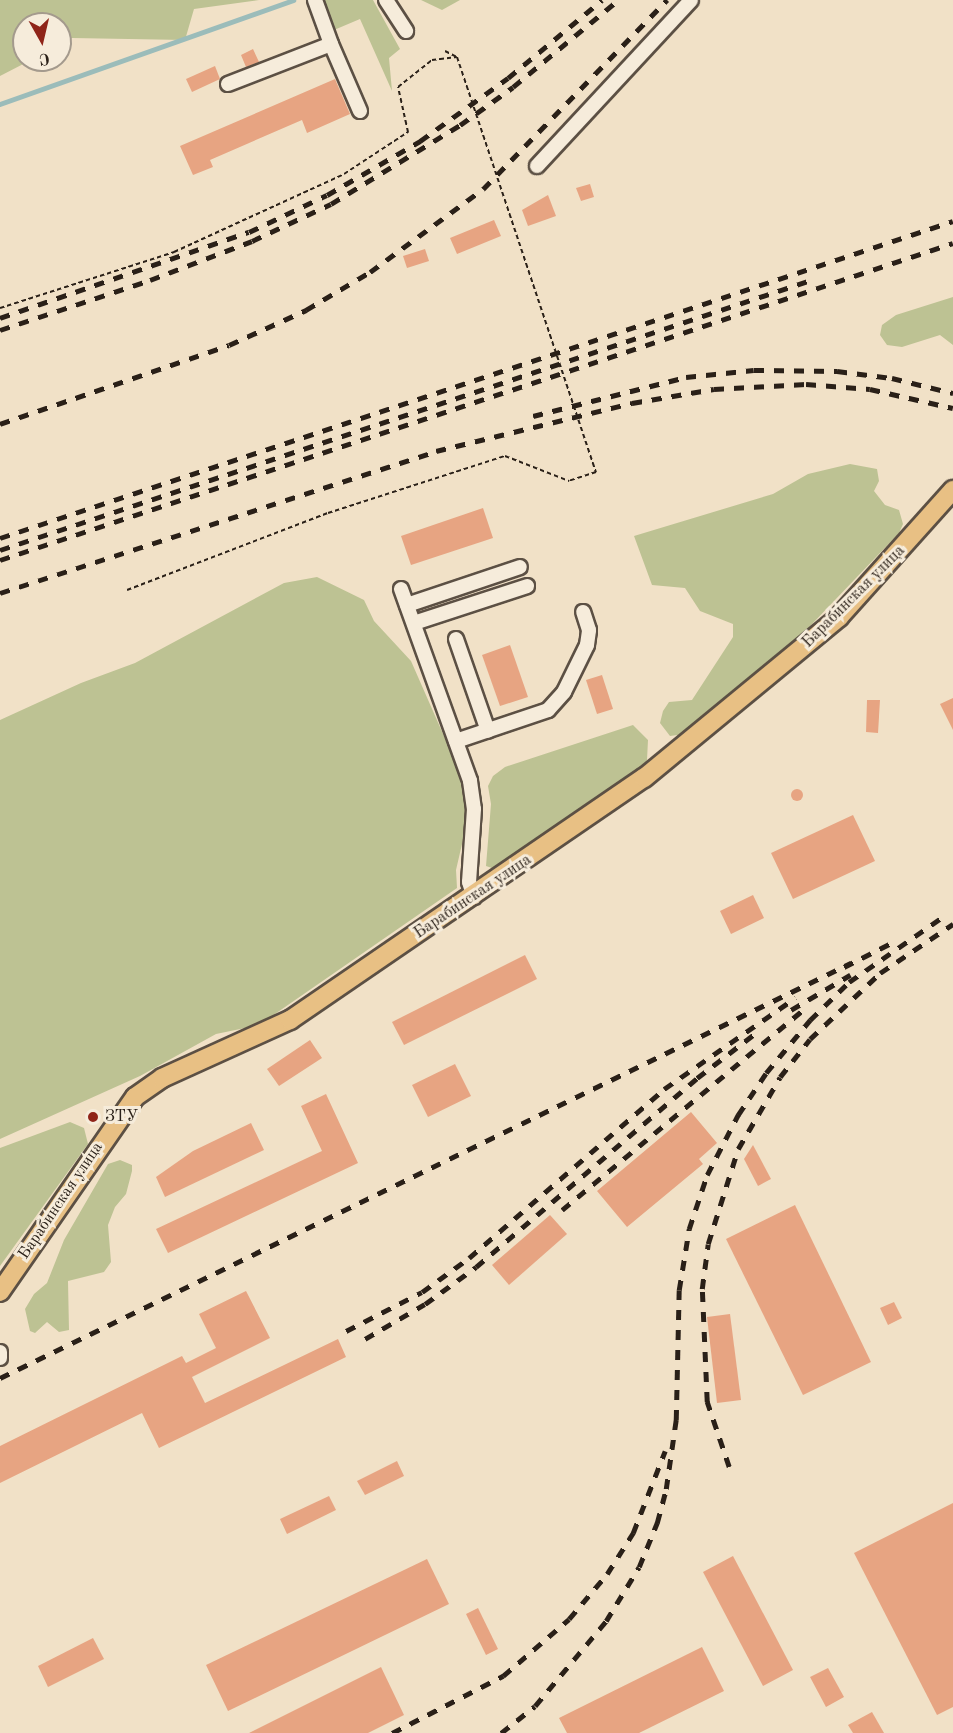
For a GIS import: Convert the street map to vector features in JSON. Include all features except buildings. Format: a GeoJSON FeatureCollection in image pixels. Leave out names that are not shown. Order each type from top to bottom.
{"type":"FeatureCollection","features":[{"type":"Feature","properties":{"kind":"main road","name":"Барабинская улица"},"geometry":{"type":"LineString","coordinates":[[0,1292],[135,1097],[162,1078],[290,1020],[474,897],[644,778],[754,690],[839,616],[953,490]]}},
{"type":"Feature","properties":{"kind":"street"},"geometry":{"type":"LineString","coordinates":[[315,0],[319,16],[360,111]]}},
{"type":"Feature","properties":{"kind":"street"},"geometry":{"type":"LineString","coordinates":[[386,0],[406,31]]}},
{"type":"Feature","properties":{"kind":"street"},"geometry":{"type":"LineString","coordinates":[[537,166],[691,0]]}},
{"type":"Feature","properties":{"kind":"street"},"geometry":{"type":"LineString","coordinates":[[228,84],[331,44]]}},
{"type":"Feature","properties":{"kind":"street"},"geometry":{"type":"LineString","coordinates":[[407,605],[520,567]]}},
{"type":"Feature","properties":{"kind":"street"},"geometry":{"type":"LineString","coordinates":[[414,623],[526,586]]}},
{"type":"Feature","properties":{"kind":"street"},"geometry":{"type":"LineString","coordinates":[[401,589],[470,781],[474,809],[469,882],[474,897]]}},
{"type":"Feature","properties":{"kind":"street"},"geometry":{"type":"LineString","coordinates":[[456,741],[548,710],[564,692],[587,645],[589,630],[583,612]]}},
{"type":"Feature","properties":{"kind":"street"},"geometry":{"type":"LineString","coordinates":[[456,639],[488,731]]}},
{"type":"Feature","properties":{"kind":"street"},"geometry":{"type":"LineString","coordinates":[[0,1352],[0,1358]]}},
{"type":"Feature","properties":{"kind":"path"},"geometry":{"type":"LineString","coordinates":[[127,590],[328,513],[505,456],[569,481],[596,472],[457,57],[445,51]]}},
{"type":"Feature","properties":{"kind":"path"},"geometry":{"type":"LineString","coordinates":[[0,308],[174,252],[345,174],[408,132],[398,87],[432,60],[457,57]]}},
{"type":"Feature","properties":{"kind":"green space"},"geometry":{"type":"Polygon","coordinates":[[[0,0],[259,0],[194,9],[185,40],[72,38],[72,12],[12,12],[12,70],[0,76],[0,0]]]}},
{"type":"Feature","properties":{"kind":"green space"},"geometry":{"type":"Polygon","coordinates":[[[321,0],[373,0],[400,49],[389,58],[392,91],[360,19],[334,30],[321,0]]]}},
{"type":"Feature","properties":{"kind":"green space"},"geometry":{"type":"Polygon","coordinates":[[[421,0],[460,0],[442,10],[421,0]]]}},
{"type":"Feature","properties":{"kind":"green space"},"geometry":{"type":"Polygon","coordinates":[[[953,297],[953,345],[940,335],[902,347],[887,345],[880,335],[882,325],[896,315],[953,297]]]}},
{"type":"Feature","properties":{"kind":"green space"},"geometry":{"type":"Polygon","coordinates":[[[850,464],[877,469],[879,481],[874,491],[885,505],[899,510],[903,524],[899,533],[771,667],[692,733],[670,736],[660,723],[663,711],[669,702],[692,700],[733,637],[733,624],[700,611],[685,588],[652,585],[634,536],[773,494],[808,474],[850,464]]]}},
{"type":"Feature","properties":{"kind":"green space"},"geometry":{"type":"Polygon","coordinates":[[[317,577],[364,600],[374,621],[411,661],[465,784],[468,818],[456,870],[457,888],[259,1025],[216,1034],[140,1076],[0,1139],[0,720],[81,683],[135,663],[284,583],[317,577]]]}},
{"type":"Feature","properties":{"kind":"green space"},"geometry":{"type":"Polygon","coordinates":[[[633,725],[648,740],[647,760],[627,783],[506,861],[492,868],[486,866],[491,804],[488,786],[493,776],[505,767],[633,725]]]}},
{"type":"Feature","properties":{"kind":"green space"},"geometry":{"type":"Polygon","coordinates":[[[70,1122],[84,1128],[88,1144],[0,1266],[0,1148],[70,1122]]]}},
{"type":"Feature","properties":{"kind":"green space"},"geometry":{"type":"Polygon","coordinates":[[[120,1160],[132,1165],[132,1171],[126,1194],[115,1207],[108,1225],[111,1262],[104,1272],[68,1281],[69,1330],[59,1332],[47,1322],[35,1333],[30,1331],[25,1309],[34,1294],[47,1283],[64,1240],[108,1164],[120,1160]]]}},
{"type":"Feature","properties":{"kind":"waterway"},"geometry":{"type":"LineString","coordinates":[[0,104],[293,0]]}},
{"type":"Feature","properties":{"kind":"railway"},"geometry":{"type":"LineString","coordinates":[[0,318],[249,232],[327,195],[420,141],[508,78],[602,0]]}},
{"type":"Feature","properties":{"kind":"railway"},"geometry":{"type":"LineString","coordinates":[[0,330],[150,280],[252,241],[331,204],[460,125],[513,87],[618,0]]}},
{"type":"Feature","properties":{"kind":"railway"},"geometry":{"type":"LineString","coordinates":[[0,424],[229,345],[306,310],[370,272],[483,189],[667,0]]}},
{"type":"Feature","properties":{"kind":"railway"},"geometry":{"type":"LineString","coordinates":[[0,538],[953,221]]}},
{"type":"Feature","properties":{"kind":"railway"},"geometry":{"type":"LineString","coordinates":[[0,560],[953,243]]}},
{"type":"Feature","properties":{"kind":"railway"},"geometry":{"type":"LineString","coordinates":[[0,550],[808,281]]}},
{"type":"Feature","properties":{"kind":"railway"},"geometry":{"type":"LineString","coordinates":[[533,416],[686,377],[754,370],[837,371],[892,378],[953,393]]}},
{"type":"Feature","properties":{"kind":"railway"},"geometry":{"type":"LineString","coordinates":[[0,593],[436,451],[632,403],[714,389],[806,384],[870,389],[953,408]]}},
{"type":"Feature","properties":{"kind":"railway"},"geometry":{"type":"LineString","coordinates":[[501,1733],[535,1706],[606,1621],[639,1567],[657,1523],[666,1489],[676,1420],[679,1290],[689,1229],[707,1175],[738,1115],[766,1073],[810,1020],[849,982],[944,916]]}},
{"type":"Feature","properties":{"kind":"railway"},"geometry":{"type":"LineString","coordinates":[[729,1467],[707,1402],[702,1289],[708,1244],[738,1149],[780,1077],[810,1039],[880,973],[953,924]]}},
{"type":"Feature","properties":{"kind":"railway"},"geometry":{"type":"LineString","coordinates":[[844,967],[897,940]]}},
{"type":"Feature","properties":{"kind":"railway"},"geometry":{"type":"LineString","coordinates":[[0,1378],[851,963]]}},
{"type":"Feature","properties":{"kind":"railway"},"geometry":{"type":"LineString","coordinates":[[791,1010],[850,975]]}},
{"type":"Feature","properties":{"kind":"railway"},"geometry":{"type":"LineString","coordinates":[[346,1331],[422,1292],[469,1258],[664,1089],[795,998]]}},
{"type":"Feature","properties":{"kind":"railway"},"geometry":{"type":"LineString","coordinates":[[562,1210],[804,1009]]}},
{"type":"Feature","properties":{"kind":"railway"},"geometry":{"type":"LineString","coordinates":[[365,1339],[425,1304],[476,1267],[697,1078],[753,1035]]}},
{"type":"Feature","properties":{"kind":"railway"},"geometry":{"type":"LineString","coordinates":[[392,1733],[503,1676],[569,1619],[607,1574],[633,1533],[665,1451]]}},
{"type":"Feature","properties":{"kind":"place","name":"ЗТУ"},"geometry":{"type":"Point","coordinates":[93,1117]}}]}
